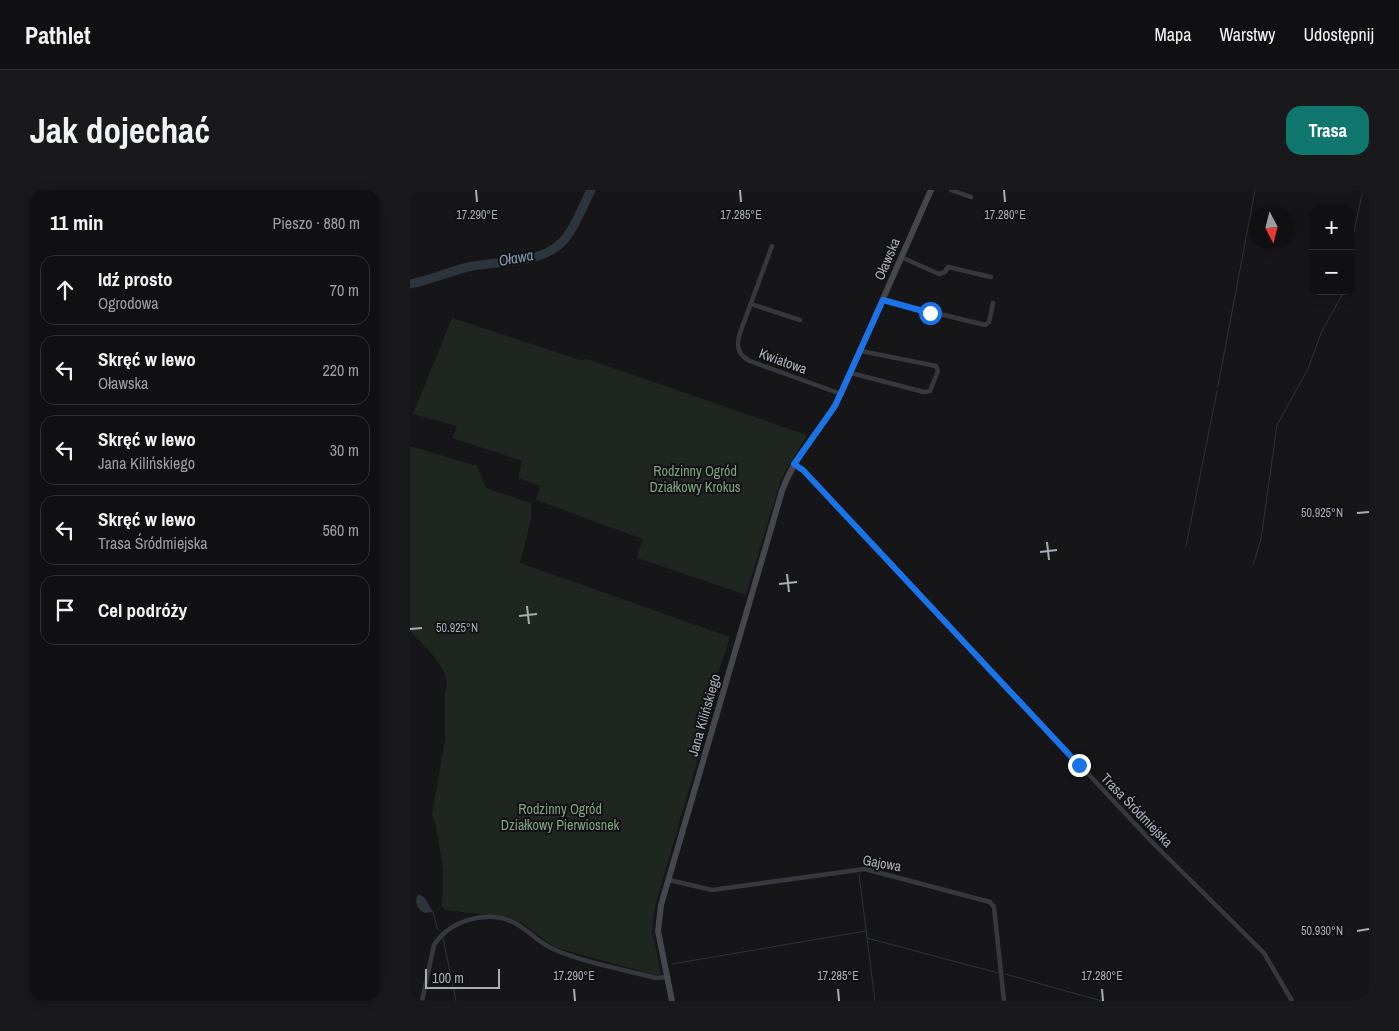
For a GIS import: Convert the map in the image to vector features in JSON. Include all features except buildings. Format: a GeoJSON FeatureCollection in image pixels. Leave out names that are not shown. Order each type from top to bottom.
{"type":"FeatureCollection","features":[{"type":"Feature","properties":{"kind":"street","name":"Oławska"},"geometry":{"type":"LineString","coordinates":[[808,443],[832,411],[841,394],[931,190]]}},
{"type":"Feature","properties":{"kind":"street"},"geometry":{"type":"LineString","coordinates":[[951,190],[971,198]]}},
{"type":"Feature","properties":{"kind":"street","name":"Kwiatowa"},"geometry":{"type":"LineString","coordinates":[[772,246],[738,338],[738,349],[742,356],[841,394]]}},
{"type":"Feature","properties":{"kind":"street"},"geometry":{"type":"LineString","coordinates":[[902,257],[939,274],[945,272],[948,267],[991,277]]}},
{"type":"Feature","properties":{"kind":"street"},"geometry":{"type":"LineString","coordinates":[[883,300],[985,325],[989,322],[994,303]]}},
{"type":"Feature","properties":{"kind":"street"},"geometry":{"type":"LineString","coordinates":[[751,304],[800,320]]}},
{"type":"Feature","properties":{"kind":"street"},"geometry":{"type":"LineString","coordinates":[[850,373],[924,392],[930,391],[938,371],[936,366],[861,351]]}},
{"type":"Feature","properties":{"kind":"street","name":"Jana Kilińskiego"},"geometry":{"type":"LineString","coordinates":[[672,1001],[658,927],[661,906],[782,490],[794,464],[808,443]]}},
{"type":"Feature","properties":{"kind":"street","name":"Trasa Śródmiejska"},"geometry":{"type":"LineString","coordinates":[[794,464],[803,470],[1152,842],[1264,953],[1292,1001]]}},
{"type":"Feature","properties":{"kind":"street","name":"Gajowa"},"geometry":{"type":"LineString","coordinates":[[669,880],[712,890],[864,869],[990,902],[994,907],[1004,1001]]}},
{"type":"Feature","properties":{"kind":"street"},"geometry":{"type":"LineString","coordinates":[[422,1001],[434,945],[437,940],[448,928],[456,924],[485,917],[500,918],[515,923],[555,950],[656,978],[667,977]]}},
{"type":"Feature","properties":{"kind":"green space","name":"Rodzinny Ogród Działkowy Krokus"},"geometry":{"type":"Polygon","coordinates":[[[452,318],[580,360],[587,359],[807,435],[781,479],[746,595],[637,558],[643,539],[536,500],[540,486],[518,478],[522,461],[452,438],[457,426],[413,414],[452,318]]]}},
{"type":"Feature","properties":{"kind":"green space","name":"Rodzinny Ogród Działkowy Pierwiosnek"},"geometry":{"type":"Polygon","coordinates":[[[410,446],[477,466],[486,488],[531,503],[531,519],[520,563],[730,637],[717,676],[720,678],[713,706],[655,907],[652,930],[661,973],[659,976],[554,947],[522,923],[508,917],[445,910],[442,906],[443,869],[436,826],[432,815],[445,739],[445,692],[447,684],[445,675],[436,659],[410,631],[410,446]]]}},
{"type":"Feature","properties":{"kind":"shaded area"},"geometry":{"type":"Polygon","coordinates":[[[419,894],[425,898],[433,912],[422,912],[418,907],[416,899],[419,894]]]}},
{"type":"Feature","properties":{"kind":"waterway","name":"Oława"},"geometry":{"type":"LineString","coordinates":[[410,284],[465,268],[525,260],[549,252],[568,235],[591,190]]}},
{"type":"Feature","properties":{"kind":"waterway"},"geometry":{"type":"LineString","coordinates":[[1218,386],[1255,190]]}},
{"type":"Feature","properties":{"kind":"waterway"},"geometry":{"type":"LineString","coordinates":[[1354,232],[1363,190]]}},
{"type":"Feature","properties":{"kind":"waterway"},"geometry":{"type":"LineString","coordinates":[[1253,565],[1261,539],[1277,425],[1308,369],[1321,333],[1342,295]]}},
{"type":"Feature","properties":{"kind":"waterway"},"geometry":{"type":"LineString","coordinates":[[1186,546],[1217,391]]}},
{"type":"Feature","properties":{"kind":"waterway"},"geometry":{"type":"LineString","coordinates":[[859,874],[875,1001]]}},
{"type":"Feature","properties":{"kind":"waterway"},"geometry":{"type":"LineString","coordinates":[[433,912],[438,930]]}},
{"type":"Feature","properties":{"kind":"waterway"},"geometry":{"type":"LineString","coordinates":[[672,964],[866,931]]}},
{"type":"Feature","properties":{"kind":"waterway"},"geometry":{"type":"LineString","coordinates":[[443,938],[456,1001]]}},
{"type":"Feature","properties":{"kind":"waterway"},"geometry":{"type":"LineString","coordinates":[[867,938],[998,973]]}},
{"type":"Feature","properties":{"kind":"waterway"},"geometry":{"type":"LineString","coordinates":[[1005,974],[1102,1001]]}},
{"type":"Feature","properties":{"kind":"route"},"geometry":{"type":"LineString","coordinates":[[930,313],[883,300],[835,406],[794,464],[803,470],[1079,765]]}}]}
